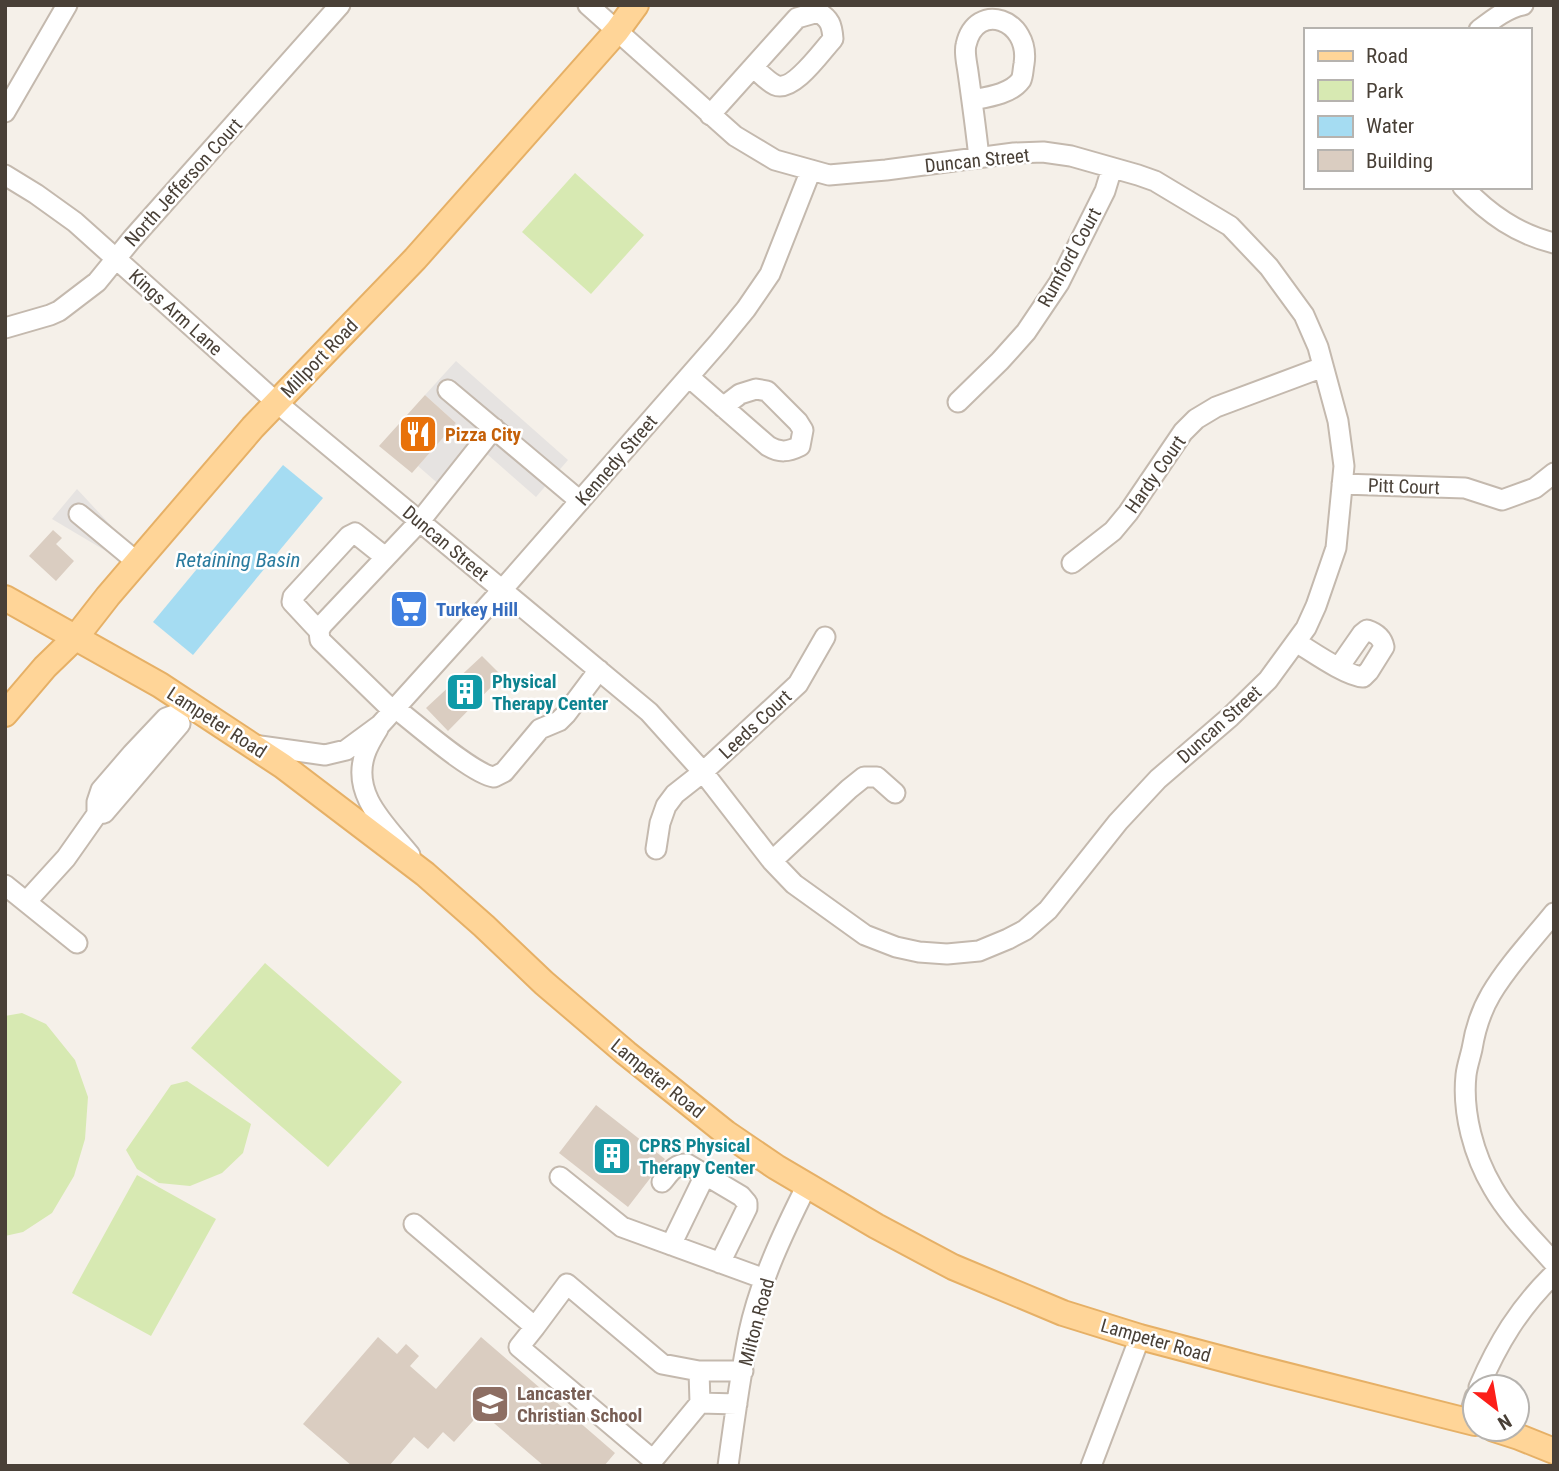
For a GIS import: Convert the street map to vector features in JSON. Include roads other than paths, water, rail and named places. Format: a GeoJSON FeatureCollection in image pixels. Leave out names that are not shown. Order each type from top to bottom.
{"type":"FeatureCollection","features":[{"type":"Feature","properties":{"kind":"main road","name":"Millport Road"},"geometry":{"type":"LineString","coordinates":[[5,714],[45,667],[76,637],[107,596],[276,402],[415,259],[617,31],[636,5]]}},
{"type":"Feature","properties":{"kind":"main road","name":"Lampeter Road"},"geometry":{"type":"LineString","coordinates":[[5,598],[76,637],[180,707],[252,745],[283,766],[425,874],[544,983],[726,1133],[876,1226],[953,1267],[1063,1313],[1140,1337],[1461,1419]]}},
{"type":"Feature","properties":{"kind":"main road"},"geometry":{"type":"LineString","coordinates":[[1531,1442],[1554,1451]]}},
{"type":"Feature","properties":{"kind":"street"},"geometry":{"type":"LineString","coordinates":[[5,112],[67,5]]}},
{"type":"Feature","properties":{"kind":"street","name":"North Jefferson Court"},"geometry":{"type":"LineString","coordinates":[[5,328],[59,311],[97,282],[340,5]]}},
{"type":"Feature","properties":{"kind":"street","name":"Duncan Street"},"geometry":{"type":"LineString","coordinates":[[276,402],[649,712],[703,772],[793,884],[865,935],[896,947],[947,954],[979,951],[1025,930],[1048,910],[1118,822],[1150,787],[1268,680],[1306,628],[1316,606],[1336,548],[1344,466],[1338,421],[1324,367],[1304,315],[1269,267],[1230,226],[1154,181],[1071,156],[1043,152],[1014,153],[829,175],[775,160],[734,136],[588,5]]}},
{"type":"Feature","properties":{"kind":"street"},"geometry":{"type":"LineString","coordinates":[[1481,28],[1515,7],[1523,5]]}},
{"type":"Feature","properties":{"kind":"street"},"geometry":{"type":"LineString","coordinates":[[710,115],[753,68]]}},
{"type":"Feature","properties":{"kind":"street"},"geometry":{"type":"LineString","coordinates":[[972,100],[979,158]]}},
{"type":"Feature","properties":{"kind":"street","name":"Rumford Court"},"geometry":{"type":"LineString","coordinates":[[958,402],[1026,332],[1059,283],[1105,191],[1112,168]]}},
{"type":"Feature","properties":{"kind":"street","name":"Kennedy Street"},"geometry":{"type":"LineString","coordinates":[[252,745],[324,755],[346,750],[389,715],[580,502],[746,309],[770,274],[810,170]]}},
{"type":"Feature","properties":{"kind":"street","name":"Kings Arm Lane"},"geometry":{"type":"LineString","coordinates":[[5,175],[75,222],[276,402]]}},
{"type":"Feature","properties":{"kind":"street"},"geometry":{"type":"LineString","coordinates":[[1465,189],[1479,204],[1506,224],[1537,239],[1554,243]]}},
{"type":"Feature","properties":{"kind":"street","name":"Hardy Court"},"geometry":{"type":"LineString","coordinates":[[1072,563],[1113,531],[1183,432],[1196,419],[1216,407],[1324,367]]}},
{"type":"Feature","properties":{"kind":"street"},"geometry":{"type":"LineString","coordinates":[[689,377],[723,407]]}},
{"type":"Feature","properties":{"kind":"street"},"geometry":{"type":"LineString","coordinates":[[448,390],[580,502]]}},
{"type":"Feature","properties":{"kind":"street"},"geometry":{"type":"LineString","coordinates":[[494,428],[420,521],[322,625],[319,631],[320,640],[389,715],[482,773],[494,777],[503,772],[540,729],[559,721],[566,714],[599,670]]}},
{"type":"Feature","properties":{"kind":"street","name":"Pitt Court"},"geometry":{"type":"LineString","coordinates":[[1342,484],[1465,488],[1502,500],[1535,488],[1554,473]]}},
{"type":"Feature","properties":{"kind":"street"},"geometry":{"type":"LineString","coordinates":[[79,514],[137,562]]}},
{"type":"Feature","properties":{"kind":"street"},"geometry":{"type":"LineString","coordinates":[[319,631],[295,607],[292,603],[293,597],[349,536],[355,533],[385,557]]}},
{"type":"Feature","properties":{"kind":"street","name":"Leeds Court"},"geometry":{"type":"LineString","coordinates":[[656,849],[660,823],[666,806],[675,794],[703,772],[798,684],[825,637]]}},
{"type":"Feature","properties":{"kind":"street"},"geometry":{"type":"LineString","coordinates":[[1296,642],[1339,667]]}},
{"type":"Feature","properties":{"kind":"street"},"geometry":{"type":"LineString","coordinates":[[26,902],[66,858],[97,814],[104,813],[180,724],[180,707]]}},
{"type":"Feature","properties":{"kind":"street","name":"Kennedy Street"},"geometry":{"type":"LineString","coordinates":[[389,715],[365,753],[361,774],[363,789],[370,806],[425,874]]}},
{"type":"Feature","properties":{"kind":"street"},"geometry":{"type":"LineString","coordinates":[[772,861],[864,777],[877,777],[895,793]]}},
{"type":"Feature","properties":{"kind":"street"},"geometry":{"type":"LineString","coordinates":[[5,885],[76,943]]}},
{"type":"Feature","properties":{"kind":"street"},"geometry":{"type":"LineString","coordinates":[[1554,913],[1500,981],[1486,1004],[1475,1032],[1466,1074],[1465,1095],[1474,1142],[1482,1167],[1493,1188],[1506,1208],[1554,1263]]}},
{"type":"Feature","properties":{"kind":"street"},"geometry":{"type":"LineString","coordinates":[[662,1182],[674,1168],[684,1163],[741,1196],[747,1203],[720,1263]]}},
{"type":"Feature","properties":{"kind":"street"},"geometry":{"type":"LineString","coordinates":[[671,1245],[705,1175]]}},
{"type":"Feature","properties":{"kind":"street"},"geometry":{"type":"LineString","coordinates":[[560,1177],[622,1227],[765,1279]]}},
{"type":"Feature","properties":{"kind":"street","name":"Milton Road"},"geometry":{"type":"LineString","coordinates":[[727,1466],[750,1329],[765,1279],[807,1185]]}},
{"type":"Feature","properties":{"kind":"street"},"geometry":{"type":"LineString","coordinates":[[414,1224],[535,1327]]}},
{"type":"Feature","properties":{"kind":"street"},"geometry":{"type":"LineString","coordinates":[[1485,1373],[1515,1318],[1554,1274]]}},
{"type":"Feature","properties":{"kind":"street"},"geometry":{"type":"LineString","coordinates":[[699,1371],[700,1403],[653,1462],[519,1347],[567,1284],[662,1364],[699,1371],[743,1371]]}},
{"type":"Feature","properties":{"kind":"street"},"geometry":{"type":"LineString","coordinates":[[1091,1466],[1140,1337]]}},
{"type":"Feature","properties":{"kind":"street"},"geometry":{"type":"LineString","coordinates":[[700,1403],[737,1404]]}},
{"type":"Feature","properties":{"kind":"water","name":"Retaining Basin"},"geometry":{"type":"Polygon","coordinates":[[[283,465],[323,498],[193,655],[153,622],[283,465]]]}},
{"type":"Feature","properties":{"kind":"place","name":"Pizza City"},"geometry":{"type":"Point","coordinates":[418,434]}},
{"type":"Feature","properties":{"kind":"place","name":"Turkey Hill"},"geometry":{"type":"Point","coordinates":[409,609]}},
{"type":"Feature","properties":{"kind":"place","name":"Physical Therapy Center"},"geometry":{"type":"Point","coordinates":[465,692]}},
{"type":"Feature","properties":{"kind":"place","name":"CPRS Physical Therapy Center"},"geometry":{"type":"Point","coordinates":[612,1156]}},
{"type":"Feature","properties":{"kind":"place","name":"Lancaster Christian School"},"geometry":{"type":"Point","coordinates":[490,1404]}}]}
